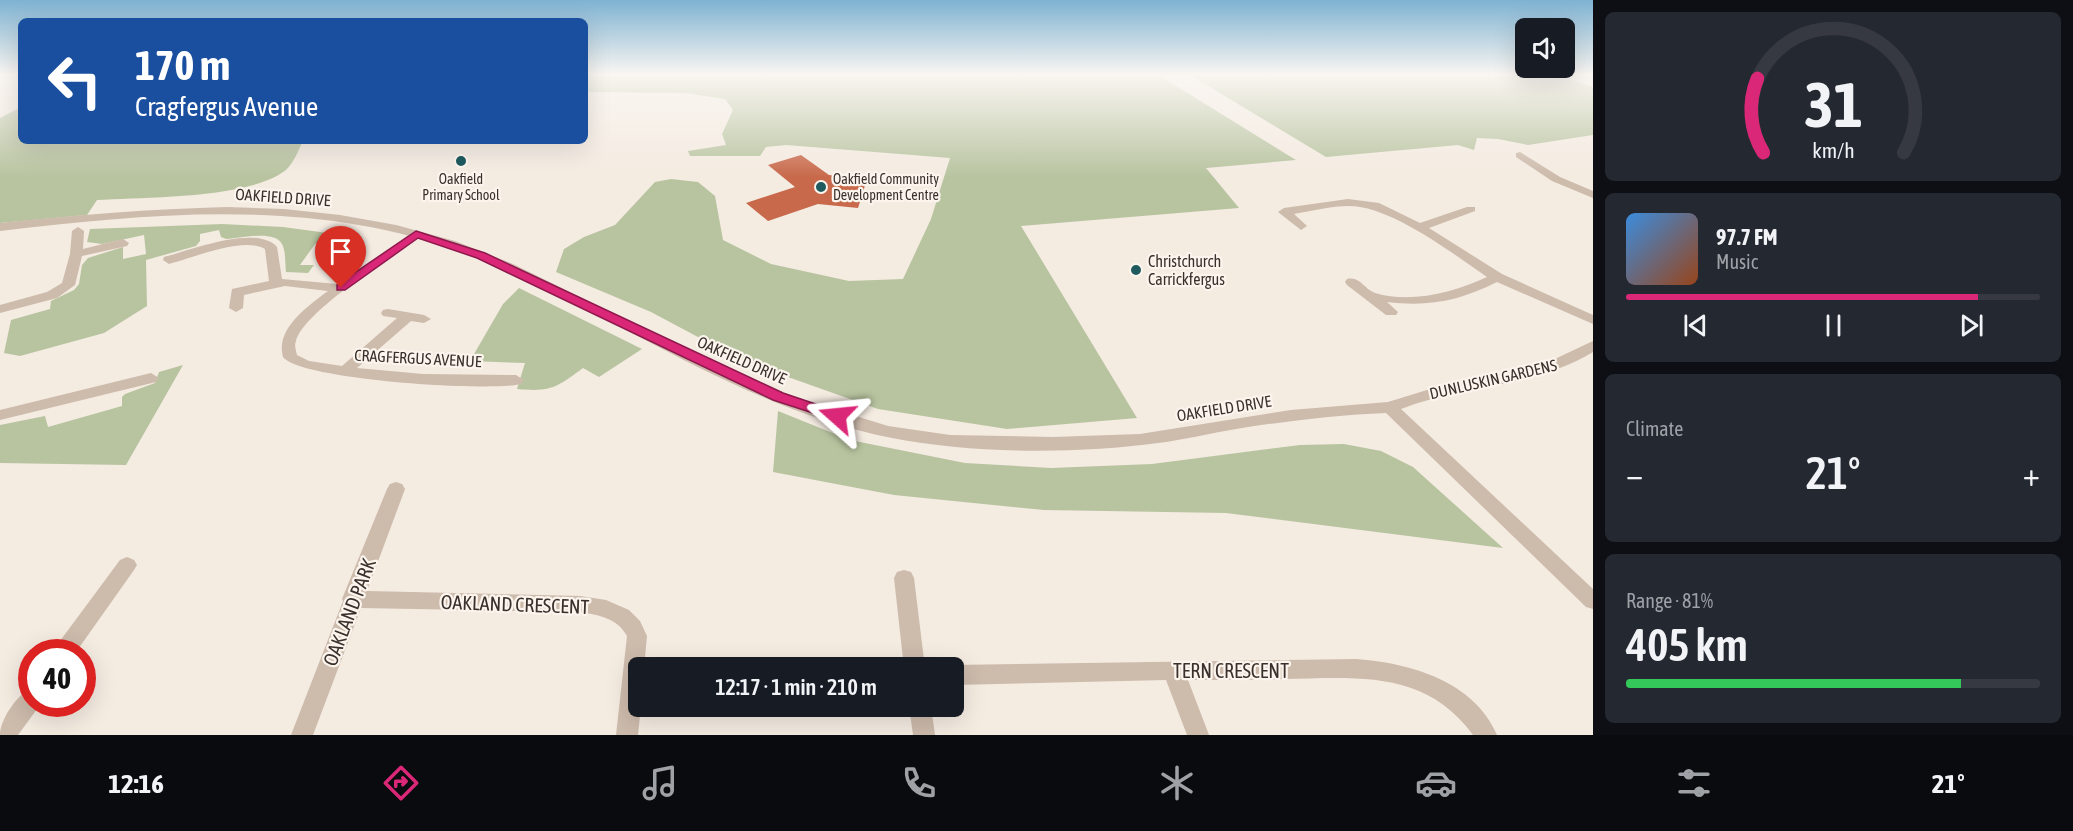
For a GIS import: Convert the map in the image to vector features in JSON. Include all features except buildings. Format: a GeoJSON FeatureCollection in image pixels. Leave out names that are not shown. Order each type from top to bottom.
{"type":"FeatureCollection","features":[{"type":"Feature","properties":{"kind":"street"},"geometry":{"type":"LineString","coordinates":[[1520,155],[1556,179],[1593,195]]}},
{"type":"Feature","properties":{"kind":"street"},"geometry":{"type":"LineString","coordinates":[[1301,226],[1284,212],[1353,201],[1375,205],[1419,227],[1497,277],[1593,320]]}},
{"type":"Feature","properties":{"kind":"street"},"geometry":{"type":"LineString","coordinates":[[1419,227],[1471,209]]}},
{"type":"Feature","properties":{"kind":"street","name":"OAKFIELD DRIVE"},"geometry":{"type":"LineString","coordinates":[[0,227],[131,213],[220,211],[313,215],[416,234],[452,244],[502,265],[686,355],[778,396],[873,427],[938,440],[1066,443],[1156,438],[1234,424],[1342,409],[1390,407]]}},
{"type":"Feature","properties":{"kind":"street"},"geometry":{"type":"LineString","coordinates":[[0,309],[46,297],[62,290],[71,280],[78,231]]}},
{"type":"Feature","properties":{"kind":"street"},"geometry":{"type":"LineString","coordinates":[[211,234],[214,249]]}},
{"type":"Feature","properties":{"kind":"street","name":"CRAGFERGUS AVENUE"},"geometry":{"type":"LineString","coordinates":[[416,234],[341,288],[300,323],[290,336],[287,346],[290,357],[296,362],[344,372],[411,379],[516,380]]}},
{"type":"Feature","properties":{"kind":"street"},"geometry":{"type":"LineString","coordinates":[[169,260],[247,241],[268,243],[271,247],[276,283]]}},
{"type":"Feature","properties":{"kind":"street"},"geometry":{"type":"LineString","coordinates":[[76,254],[123,243]]}},
{"type":"Feature","properties":{"kind":"street"},"geometry":{"type":"LineString","coordinates":[[1370,296],[1404,300],[1441,299],[1461,294],[1497,277]]}},
{"type":"Feature","properties":{"kind":"street"},"geometry":{"type":"LineString","coordinates":[[236,308],[237,292],[276,283],[294,282],[341,288]]}},
{"type":"Feature","properties":{"kind":"street"},"geometry":{"type":"LineString","coordinates":[[1352,282],[1391,312]]}},
{"type":"Feature","properties":{"kind":"street"},"geometry":{"type":"LineString","coordinates":[[388,313],[424,319]]}},
{"type":"Feature","properties":{"kind":"street"},"geometry":{"type":"LineString","coordinates":[[344,372],[408,316]]}},
{"type":"Feature","properties":{"kind":"street","name":"DUNLUSKIN GARDENS"},"geometry":{"type":"LineString","coordinates":[[1390,407],[1412,397],[1530,374],[1566,362],[1593,346]]}},
{"type":"Feature","properties":{"kind":"street"},"geometry":{"type":"LineString","coordinates":[[0,415],[151,378]]}},
{"type":"Feature","properties":{"kind":"street"},"geometry":{"type":"LineString","coordinates":[[1390,407],[1593,601]]}},
{"type":"Feature","properties":{"kind":"street","name":"OAKLAND PARK"},"geometry":{"type":"LineString","coordinates":[[302,735],[396,489]]}},
{"type":"Feature","properties":{"kind":"street"},"geometry":{"type":"LineString","coordinates":[[73,639],[127,565]]}},
{"type":"Feature","properties":{"kind":"street"},"geometry":{"type":"LineString","coordinates":[[904,578],[914,657]]}},
{"type":"Feature","properties":{"kind":"street","name":"OAKLAND CRESCENT"},"geometry":{"type":"LineString","coordinates":[[352,600],[580,604],[613,611],[625,617],[634,627],[637,636],[638,648],[627,735]]}},
{"type":"Feature","properties":{"kind":"street"},"geometry":{"type":"LineString","coordinates":[[1173,670],[1198,735]]}},
{"type":"Feature","properties":{"kind":"street","name":"TERN CRESCENT"},"geometry":{"type":"LineString","coordinates":[[964,675],[1173,670],[1360,670],[1395,674],[1428,683],[1456,701],[1486,735]]}},
{"type":"Feature","properties":{"kind":"street"},"geometry":{"type":"LineString","coordinates":[[5,735],[18,717]]}},
{"type":"Feature","properties":{"kind":"street"},"geometry":{"type":"LineString","coordinates":[[922,717],[924,735]]}},
{"type":"Feature","properties":{"kind":"green space"},"geometry":{"type":"Polygon","coordinates":[[[732,108],[1212,108],[1296,160],[1206,168],[1239,208],[1021,226],[1137,418],[1007,429],[878,409],[743,361],[651,312],[556,272],[564,249],[584,237],[615,225],[655,182],[671,179],[698,182],[715,196],[723,240],[771,264],[849,281],[903,279],[931,219],[950,158],[786,145],[766,147],[760,156],[690,156],[688,151],[726,145],[722,134],[732,108]]]}},
{"type":"Feature","properties":{"kind":"green space"},"geometry":{"type":"Polygon","coordinates":[[[1245,108],[1593,108],[1593,135],[1528,145],[1498,139],[1477,138],[1474,150],[1458,145],[1326,157],[1245,108]]]}},
{"type":"Feature","properties":{"kind":"green space"},"geometry":{"type":"Polygon","coordinates":[[[18,109],[18,144],[302,144],[287,169],[271,179],[249,186],[196,195],[97,200],[87,215],[0,223],[0,118],[18,109]]]}},
{"type":"Feature","properties":{"kind":"green space"},"geometry":{"type":"Polygon","coordinates":[[[222,224],[283,227],[335,234],[328,243],[315,244],[300,265],[314,265],[308,273],[286,272],[285,254],[278,239],[256,236],[226,239],[221,237],[219,230],[200,234],[200,241],[196,246],[146,260],[147,306],[104,333],[20,356],[4,353],[11,320],[50,309],[51,301],[74,290],[79,284],[82,265],[88,258],[123,247],[123,259],[146,254],[144,235],[102,244],[87,242],[90,229],[222,224]]]}},
{"type":"Feature","properties":{"kind":"green space"},"geometry":{"type":"Polygon","coordinates":[[[519,288],[642,349],[599,377],[583,368],[553,387],[538,390],[517,389],[525,363],[470,361],[503,304],[519,288]]]}},
{"type":"Feature","properties":{"kind":"green space"},"geometry":{"type":"Polygon","coordinates":[[[183,365],[126,465],[0,463],[0,425],[45,416],[48,427],[122,406],[122,397],[125,394],[155,383],[159,372],[183,365]]]}},
{"type":"Feature","properties":{"kind":"green space"},"geometry":{"type":"Polygon","coordinates":[[[778,411],[850,440],[965,463],[1051,468],[1152,464],[1300,445],[1344,444],[1381,451],[1413,467],[1503,548],[1226,513],[1044,510],[894,495],[773,472],[778,411]]]}},
{"type":"Feature","properties":{"kind":"place","name":"Oakfield Primary School"},"geometry":{"type":"Point","coordinates":[461,161]}},
{"type":"Feature","properties":{"kind":"place","name":"Oakfield Community Development Centre"},"geometry":{"type":"Point","coordinates":[821,187]}},
{"type":"Feature","properties":{"kind":"place","name":"Christchurch Carrickfergus"},"geometry":{"type":"Point","coordinates":[1136,270]}},
{"type":"Feature","properties":{"kind":"route"},"geometry":{"type":"LineString","coordinates":[[341,288],[416,234],[452,244],[481,256],[606,314],[686,355],[778,396],[837,416]]}}]}
